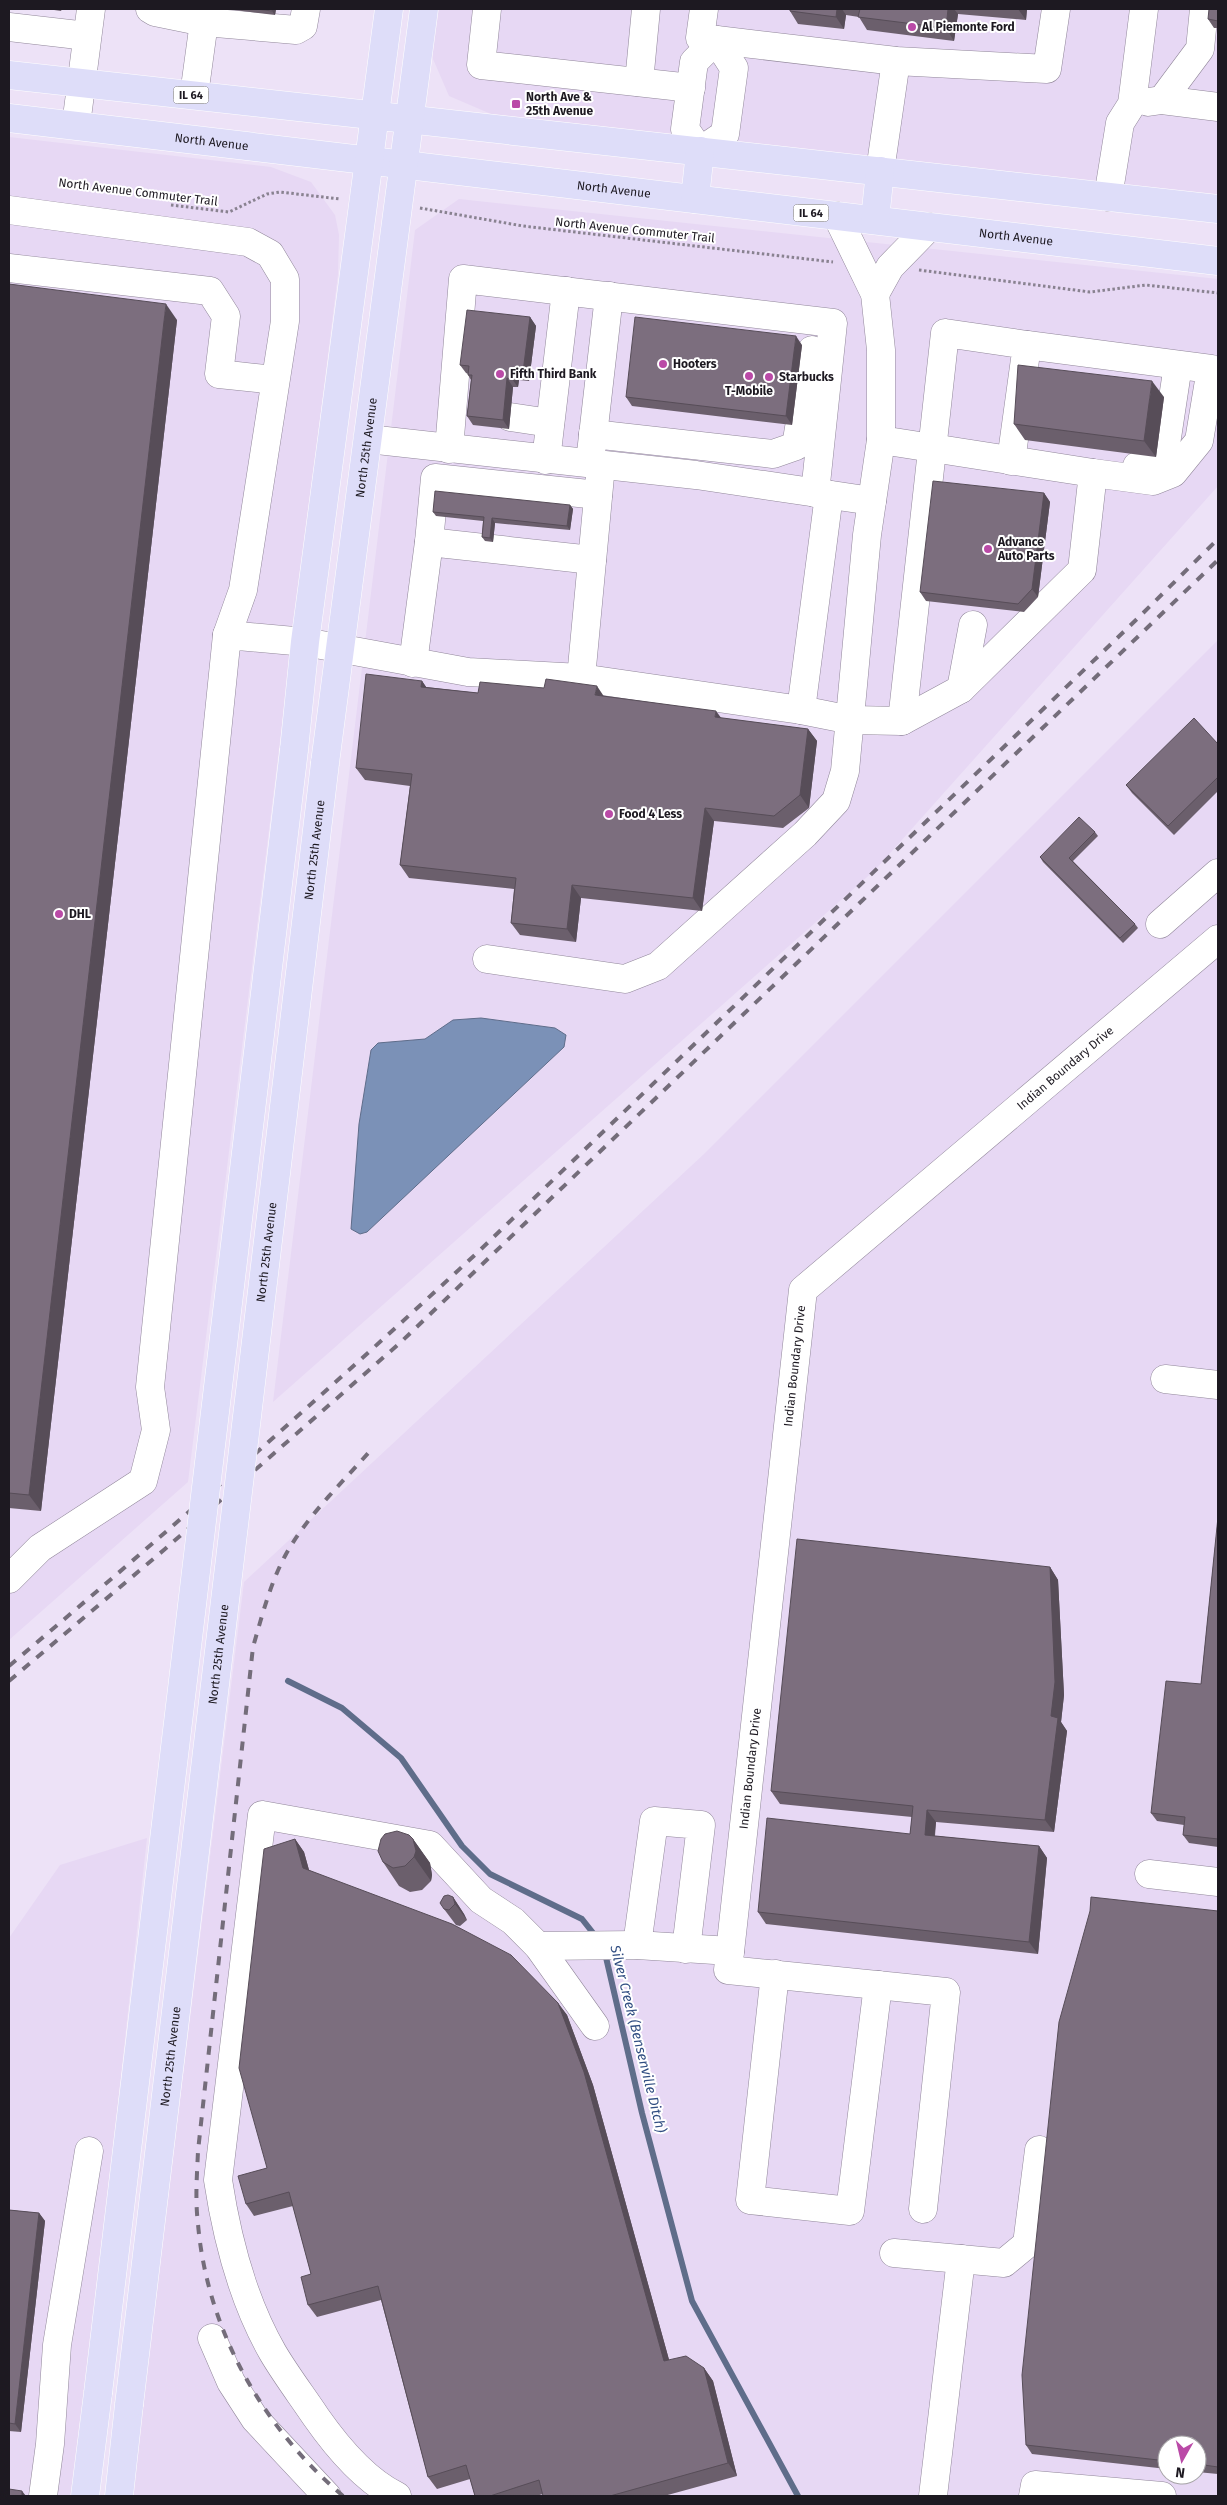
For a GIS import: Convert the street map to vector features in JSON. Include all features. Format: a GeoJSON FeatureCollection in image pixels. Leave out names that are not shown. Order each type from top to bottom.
{"type":"FeatureCollection","features":[{"type":"Feature","properties":{"kind":"main road"},"geometry":{"type":"LineString","coordinates":[[85,2496],[305,642],[389,9]]}},
{"type":"Feature","properties":{"kind":"main road","name":"North 25th Avenue"},"geometry":{"type":"LineString","coordinates":[[119,2496],[339,650],[424,9]]}},
{"type":"Feature","properties":{"kind":"main road","name":"IL 64"},"geometry":{"type":"LineString","coordinates":[[9,75],[1218,210]]}},
{"type":"Feature","properties":{"kind":"main road","name":"North Avenue"},"geometry":{"type":"LineString","coordinates":[[9,118],[404,163],[1218,261]]}},
{"type":"Feature","properties":{"kind":"main road"},"geometry":{"type":"LineString","coordinates":[[695,198],[700,151]]}},
{"type":"Feature","properties":{"kind":"main road"},"geometry":{"type":"LineString","coordinates":[[875,220],[880,171]]}},
{"type":"Feature","properties":{"kind":"street"},"geometry":{"type":"LineString","coordinates":[[76,125],[91,9]]}},
{"type":"Feature","properties":{"kind":"street"},"geometry":{"type":"LineString","coordinates":[[150,9],[155,12],[204,22],[296,30],[303,26],[306,9]]}},
{"type":"Feature","properties":{"kind":"street"},"geometry":{"type":"LineString","coordinates":[[487,9],[481,65],[691,88]]}},
{"type":"Feature","properties":{"kind":"street"},"geometry":{"type":"LineString","coordinates":[[639,82],[646,9]]}},
{"type":"Feature","properties":{"kind":"street"},"geometry":{"type":"LineString","coordinates":[[704,9],[700,38],[896,61],[1047,68],[1056,9]]}},
{"type":"Feature","properties":{"kind":"street"},"geometry":{"type":"LineString","coordinates":[[1108,197],[1120,122],[1132,104],[1144,9]]}},
{"type":"Feature","properties":{"kind":"street"},"geometry":{"type":"LineString","coordinates":[[1162,100],[1209,50],[1204,9]]}},
{"type":"Feature","properties":{"kind":"street"},"geometry":{"type":"LineString","coordinates":[[194,95],[204,22]]}},
{"type":"Feature","properties":{"kind":"street"},"geometry":{"type":"LineString","coordinates":[[9,27],[87,36]]}},
{"type":"Feature","properties":{"kind":"street"},"geometry":{"type":"LineString","coordinates":[[716,40],[734,68],[725,134],[700,151],[685,128],[694,62],[716,40]]}},
{"type":"Feature","properties":{"kind":"street"},"geometry":{"type":"LineString","coordinates":[[880,171],[896,61]]}},
{"type":"Feature","properties":{"kind":"street"},"geometry":{"type":"LineString","coordinates":[[1132,104],[1162,100],[1218,107]]}},
{"type":"Feature","properties":{"kind":"street"},"geometry":{"type":"LineString","coordinates":[[9,210],[248,242],[270,254],[285,279],[285,321],[243,590],[227,635],[150,1387],[156,1430],[143,1481],[40,1548],[9,1579]]}},
{"type":"Feature","properties":{"kind":"street"},"geometry":{"type":"LineString","coordinates":[[487,959],[625,979],[658,966],[805,834],[836,801],[845,771],[872,501],[882,440],[881,350],[875,294],[837,216]]}},
{"type":"Feature","properties":{"kind":"street"},"geometry":{"type":"LineString","coordinates":[[875,294],[890,266],[929,227]]}},
{"type":"Feature","properties":{"kind":"street"},"geometry":{"type":"LineString","coordinates":[[9,268],[210,291],[226,316],[219,374],[275,380]]}},
{"type":"Feature","properties":{"kind":"street"},"geometry":{"type":"LineString","coordinates":[[413,663],[429,542],[435,478],[443,449],[463,409],[463,279],[833,323],[822,494],[801,710]]}},
{"type":"Feature","properties":{"kind":"street"},"geometry":{"type":"LineString","coordinates":[[546,460],[566,291]]}},
{"type":"Feature","properties":{"kind":"street"},"geometry":{"type":"LineString","coordinates":[[581,678],[598,495],[593,434],[609,296]]}},
{"type":"Feature","properties":{"kind":"street"},"geometry":{"type":"LineString","coordinates":[[593,434],[735,452],[773,454],[796,446],[816,321]]}},
{"type":"Feature","properties":{"kind":"street"},"geometry":{"type":"LineString","coordinates":[[882,440],[931,448],[1095,473],[1154,481],[1173,473],[1199,441],[1211,369],[945,334],[931,448],[902,721]]}},
{"type":"Feature","properties":{"kind":"street"},"geometry":{"type":"LineString","coordinates":[[1011,460],[1026,345]]}},
{"type":"Feature","properties":{"kind":"street"},"geometry":{"type":"LineString","coordinates":[[1095,473],[1120,464],[1156,468],[1163,464],[1178,365]]}},
{"type":"Feature","properties":{"kind":"street"},"geometry":{"type":"LineString","coordinates":[[510,417],[550,423]]}},
{"type":"Feature","properties":{"kind":"street"},"geometry":{"type":"LineString","coordinates":[[368,439],[729,480],[872,501]]}},
{"type":"Feature","properties":{"kind":"street"},"geometry":{"type":"LineString","coordinates":[[729,480],[735,452]]}},
{"type":"Feature","properties":{"kind":"street"},"geometry":{"type":"LineString","coordinates":[[227,635],[305,642],[339,650],[468,672],[581,678],[801,710],[851,720],[902,721],[961,689],[1082,570],[1095,473]]}},
{"type":"Feature","properties":{"kind":"street"},"geometry":{"type":"LineString","coordinates":[[435,478],[598,495]]}},
{"type":"Feature","properties":{"kind":"street"},"geometry":{"type":"LineString","coordinates":[[429,542],[592,560]]}},
{"type":"Feature","properties":{"kind":"street"},"geometry":{"type":"LineString","coordinates":[[961,689],[973,625]]}},
{"type":"Feature","properties":{"kind":"street"},"geometry":{"type":"LineString","coordinates":[[1160,924],[1218,873]]}},
{"type":"Feature","properties":{"kind":"street","name":"Indian Boundary Drive"},"geometry":{"type":"LineString","coordinates":[[775,1974],[728,1970],[803,1290],[1218,939]]}},
{"type":"Feature","properties":{"kind":"street"},"geometry":{"type":"LineString","coordinates":[[1165,1379],[1218,1385]]}},
{"type":"Feature","properties":{"kind":"street"},"geometry":{"type":"LineString","coordinates":[[390,2495],[355,2464],[329,2434],[274,2354],[260,2326],[240,2273],[224,2222],[218,2180],[262,1815],[430,1845],[481,1900],[513,1921],[538,1946],[595,2026]]}},
{"type":"Feature","properties":{"kind":"street"},"geometry":{"type":"LineString","coordinates":[[628,1945],[654,1821],[701,1824],[686,1948]]}},
{"type":"Feature","properties":{"kind":"street"},"geometry":{"type":"LineString","coordinates":[[1149,1874],[1218,1882]]}},
{"type":"Feature","properties":{"kind":"street"},"geometry":{"type":"LineString","coordinates":[[538,1946],[628,1945],[730,1951]]}},
{"type":"Feature","properties":{"kind":"street"},"geometry":{"type":"LineString","coordinates":[[878,1985],[850,2211],[750,2200],[775,1974],[946,1992],[922,2209]]}},
{"type":"Feature","properties":{"kind":"street"},"geometry":{"type":"LineString","coordinates":[[894,2253],[1004,2263],[1027,2244],[1039,2150]]}},
{"type":"Feature","properties":{"kind":"street"},"geometry":{"type":"LineString","coordinates":[[43,2496],[50,2444],[57,2345],[89,2151]]}},
{"type":"Feature","properties":{"kind":"street"},"geometry":{"type":"LineString","coordinates":[[933,2496],[961,2259]]}},
{"type":"Feature","properties":{"kind":"street"},"geometry":{"type":"LineString","coordinates":[[212,2338],[231,2382],[256,2419],[327,2496]]}},
{"type":"Feature","properties":{"kind":"street"},"geometry":{"type":"LineString","coordinates":[[1033,2496],[1035,2485],[1162,2496]]}},
{"type":"Feature","properties":{"kind":"path","name":"North Avenue Commuter Trail"},"geometry":{"type":"LineString","coordinates":[[164,205],[229,212],[267,194],[280,192],[321,196]]}},
{"type":"Feature","properties":{"kind":"path","name":"North Avenue Commuter Trail"},"geometry":{"type":"LineString","coordinates":[[435,210],[523,226],[835,262]]}},
{"type":"Feature","properties":{"kind":"path"},"geometry":{"type":"LineString","coordinates":[[916,269],[1090,292],[1146,285],[1218,293]]}},
{"type":"Feature","properties":{"kind":"shaded area"},"geometry":{"type":"Polygon","coordinates":[[[434,9],[1218,9],[1218,196],[491,114],[449,96],[430,52],[434,9]]]}},
{"type":"Feature","properties":{"kind":"shaded area"},"geometry":{"type":"Polygon","coordinates":[[[9,137],[271,167],[311,182],[335,215],[339,235],[338,274],[188,1482],[9,1640],[9,137]]]}},
{"type":"Feature","properties":{"kind":"shaded area"},"geometry":{"type":"Polygon","coordinates":[[[459,199],[1218,279],[1218,486],[875,870],[273,1402],[415,230],[459,199]]]}},
{"type":"Feature","properties":{"kind":"shaded area"},"geometry":{"type":"Polygon","coordinates":[[[1218,640],[1218,2496],[131,2496],[244,1582],[704,1154],[1218,640]]]}},
{"type":"Feature","properties":{"kind":"shaded area"},"geometry":{"type":"Polygon","coordinates":[[[147,1838],[75,2496],[9,2496],[9,1938],[60,1865],[147,1838]]]}},
{"type":"Feature","properties":{"kind":"water"},"geometry":{"type":"Polygon","coordinates":[[[481,1018],[555,1028],[566,1035],[564,1047],[367,1232],[360,1234],[351,1229],[359,1124],[371,1050],[378,1043],[425,1039],[453,1020],[481,1018]]]}},
{"type":"Feature","properties":{"kind":"building"},"geometry":{"type":"Polygon","coordinates":[[[256,9],[272,9],[272,11],[256,9]]]}},
{"type":"Feature","properties":{"kind":"building"},"geometry":{"type":"Polygon","coordinates":[[[790,9],[837,9],[836,17],[790,11],[790,9]]]}},
{"type":"Feature","properties":{"kind":"building"},"geometry":{"type":"Polygon","coordinates":[[[860,9],[948,9],[946,28],[858,17],[860,9]]]}},
{"type":"Feature","properties":{"kind":"building"},"geometry":{"type":"Polygon","coordinates":[[[1209,9],[1218,9],[1218,21],[1208,19],[1209,9]]]}},
{"type":"Feature","properties":{"kind":"building","name":"DHL"},"geometry":{"type":"Polygon","coordinates":[[[9,284],[166,304],[29,1495],[9,1493],[9,284]]]}},
{"type":"Feature","properties":{"kind":"building","name":"Fifth Third Bank"},"geometry":{"type":"Polygon","coordinates":[[[467,310],[530,317],[523,372],[513,371],[512,379],[507,378],[503,420],[467,416],[472,375],[468,375],[469,366],[460,365],[467,310]]]}},
{"type":"Feature","properties":{"kind":"building"},"geometry":{"type":"Polygon","coordinates":[[[635,317],[796,336],[786,416],[626,397],[635,317]]]}},
{"type":"Feature","properties":{"kind":"building"},"geometry":{"type":"Polygon","coordinates":[[[1018,365],[1152,381],[1144,441],[1014,424],[1018,365]]]}},
{"type":"Feature","properties":{"kind":"building","name":"Advance Auto Parts"},"geometry":{"type":"Polygon","coordinates":[[[933,481],[1044,493],[1032,589],[1018,604],[920,592],[933,481]]]}},
{"type":"Feature","properties":{"kind":"building"},"geometry":{"type":"Polygon","coordinates":[[[435,491],[570,505],[567,526],[492,518],[490,538],[482,537],[484,517],[433,512],[435,491]]]}},
{"type":"Feature","properties":{"kind":"building","name":"Food 4 Less"},"geometry":{"type":"Polygon","coordinates":[[[366,674],[422,681],[421,687],[478,693],[480,682],[544,688],[546,679],[597,686],[595,695],[716,711],[715,717],[808,729],[800,795],[774,816],[705,808],[693,898],[572,885],[567,929],[511,923],[516,878],[400,865],[412,774],[356,768],[366,674]]]}},
{"type":"Feature","properties":{"kind":"building"},"geometry":{"type":"Polygon","coordinates":[[[1194,718],[1218,744],[1218,777],[1168,826],[1126,785],[1194,718]]]}},
{"type":"Feature","properties":{"kind":"building"},"geometry":{"type":"Polygon","coordinates":[[[1079,817],[1095,832],[1069,858],[1135,924],[1120,938],[1040,857],[1079,817]]]}},
{"type":"Feature","properties":{"kind":"building"},"geometry":{"type":"Polygon","coordinates":[[[1218,1517],[1218,1839],[1183,1835],[1185,1817],[1151,1813],[1166,1681],[1201,1684],[1218,1517]]]}},
{"type":"Feature","properties":{"kind":"building"},"geometry":{"type":"Polygon","coordinates":[[[797,1539],[1050,1567],[1055,1682],[1051,1716],[1058,1718],[1045,1820],[927,1810],[925,1835],[1039,1846],[1029,1942],[758,1912],[767,1818],[910,1834],[913,1806],[771,1791],[797,1539]]]}},
{"type":"Feature","properties":{"kind":"building"},"geometry":{"type":"Polygon","coordinates":[[[397,1831],[409,1835],[413,1839],[416,1851],[414,1857],[405,1866],[393,1868],[383,1862],[378,1851],[381,1839],[385,1834],[397,1831]]]}},
{"type":"Feature","properties":{"kind":"building"},"geometry":{"type":"Polygon","coordinates":[[[295,1839],[303,1868],[452,1924],[511,1955],[558,2003],[584,2072],[664,2361],[686,2356],[704,2368],[728,2463],[610,2496],[543,2496],[539,2480],[490,2496],[475,2496],[466,2465],[428,2477],[378,2286],[308,2305],[301,2277],[311,2274],[289,2192],[246,2204],[238,2176],[267,2168],[239,2068],[264,1849],[295,1839]]]}},
{"type":"Feature","properties":{"kind":"building"},"geometry":{"type":"Polygon","coordinates":[[[444,1896],[453,1897],[455,1904],[449,1910],[444,1909],[440,1903],[444,1896]]]}},
{"type":"Feature","properties":{"kind":"building"},"geometry":{"type":"Polygon","coordinates":[[[1091,1897],[1218,1911],[1218,2467],[1207,2465],[1207,2435],[1157,2435],[1157,2460],[1026,2445],[1022,2375],[1059,2022],[1090,1911],[1091,1897]]]}},
{"type":"Feature","properties":{"kind":"building"},"geometry":{"type":"Polygon","coordinates":[[[9,2210],[39,2213],[15,2424],[9,2423],[9,2210]]]}},
{"type":"Feature","properties":{"kind":"building"},"geometry":{"type":"Polygon","coordinates":[[[9,2489],[22,2491],[22,2496],[9,2496],[9,2489]]]}},
{"type":"Feature","properties":{"kind":"waterway","name":"Silver Creek (Bensenville Ditch)"},"geometry":{"type":"LineString","coordinates":[[288,1681],[342,1708],[401,1758],[462,1846],[490,1874],[582,1919],[597,1938]]}},
{"type":"Feature","properties":{"kind":"waterway","name":"Silver Creek (Bensenville Ditch)"},"geometry":{"type":"LineString","coordinates":[[605,1953],[642,2113],[692,2301],[798,2496]]}},
{"type":"Feature","properties":{"kind":"railway"},"geometry":{"type":"LineString","coordinates":[[9,1666],[246,1462],[478,1252],[1218,539]]}},
{"type":"Feature","properties":{"kind":"railway"},"geometry":{"type":"LineString","coordinates":[[9,1681],[165,1549],[401,1342],[1218,560]]}},
{"type":"Feature","properties":{"kind":"railway"},"geometry":{"type":"LineString","coordinates":[[343,2496],[314,2469],[288,2440],[264,2408],[244,2374],[227,2339],[213,2302],[204,2263],[197,2215],[196,2187],[198,2151],[253,1647],[275,1578],[293,1542],[324,1501],[370,1451]]}},
{"type":"Feature","properties":{"kind":"place","name":"Al Piemonte Ford"},"geometry":{"type":"Point","coordinates":[912,27]}},
{"type":"Feature","properties":{"kind":"place","name":"North Ave & 25th Avenue"},"geometry":{"type":"Point","coordinates":[516,104]}},
{"type":"Feature","properties":{"kind":"place","name":"Hooters"},"geometry":{"type":"Point","coordinates":[663,364]}},
{"type":"Feature","properties":{"kind":"place","name":"Fifth Third Bank"},"geometry":{"type":"Point","coordinates":[500,374]}},
{"type":"Feature","properties":{"kind":"place","name":"T-Mobile"},"geometry":{"type":"Point","coordinates":[749,376]}},
{"type":"Feature","properties":{"kind":"place","name":"Starbucks"},"geometry":{"type":"Point","coordinates":[769,377]}},
{"type":"Feature","properties":{"kind":"place","name":"Advance Auto Parts"},"geometry":{"type":"Point","coordinates":[988,549]}},
{"type":"Feature","properties":{"kind":"place","name":"Food 4 Less"},"geometry":{"type":"Point","coordinates":[609,814]}},
{"type":"Feature","properties":{"kind":"place","name":"DHL"},"geometry":{"type":"Point","coordinates":[59,914]}}]}
